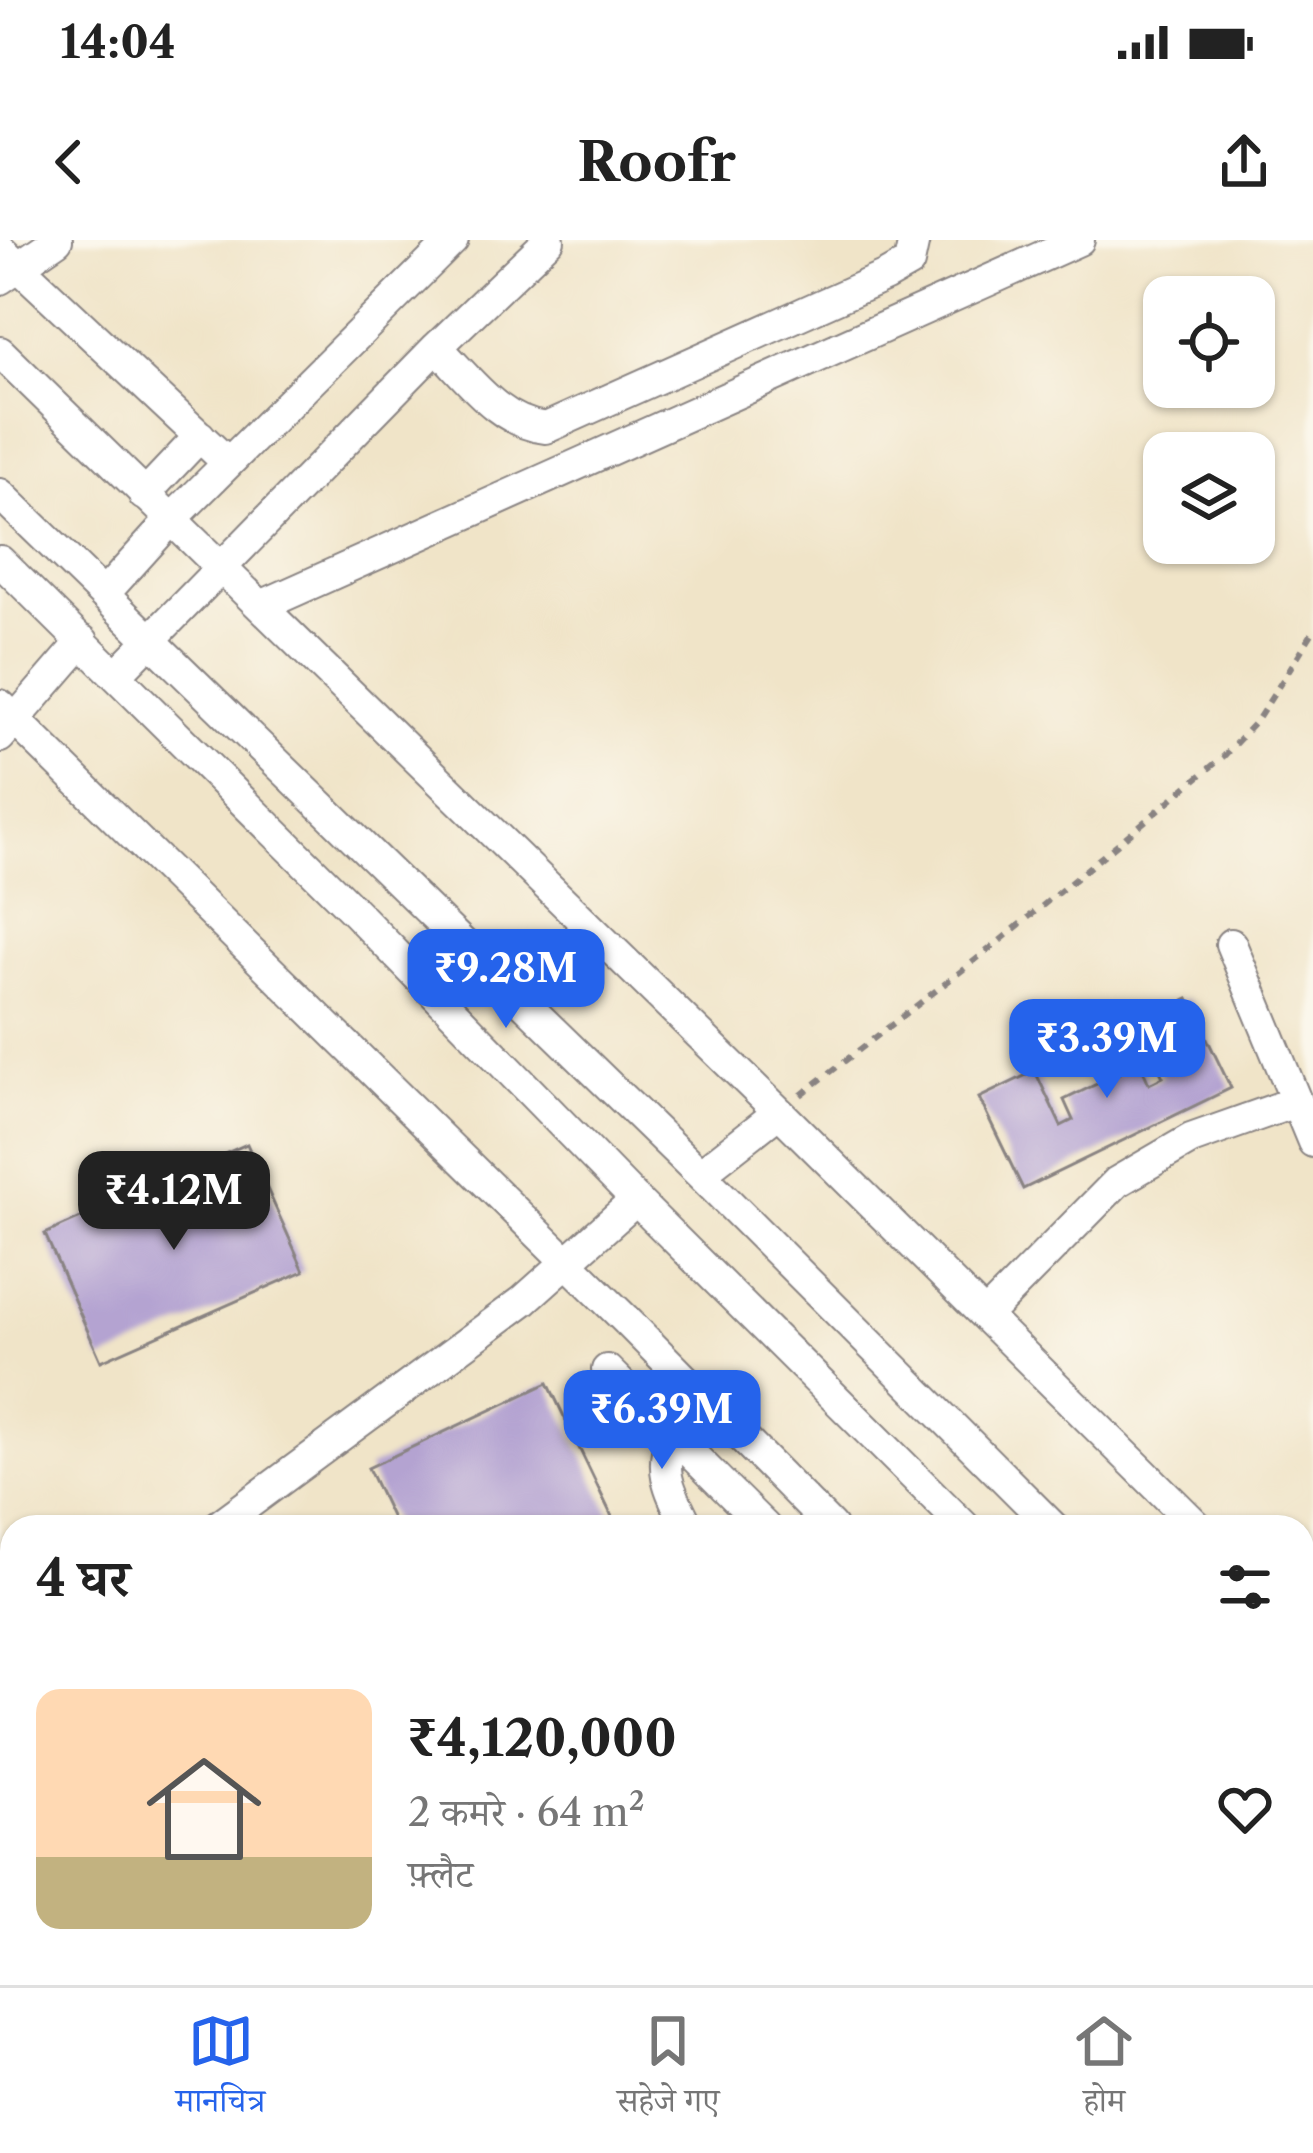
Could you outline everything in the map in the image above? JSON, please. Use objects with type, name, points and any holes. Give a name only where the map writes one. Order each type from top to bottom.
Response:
[{"type":"street","points":[[57,240],[5,264],[228,463]]},
{"type":"street","points":[[104,594],[170,521],[453,240]]},
{"type":"street","points":[[117,674],[548,240]]},
{"type":"street","points":[[437,347],[499,408],[524,425],[546,428],[886,276],[909,263],[914,240]]},
{"type":"street","points":[[261,606],[1079,240]]},
{"type":"street","points":[[0,352],[1186,1515]]},
{"type":"street","points":[[144,495],[200,436]]},
{"type":"street","points":[[0,494],[700,1174],[1041,1515]]},
{"type":"street","points":[[0,561],[953,1515]]},
{"type":"street","points":[[83,641],[5,721],[569,1263],[819,1515]]},
{"type":"street","points":[[1231,944],[1313,1142]]},
{"type":"street","points":[[986,1315],[1117,1182],[1191,1139],[1295,1102]]},
{"type":"street","points":[[700,1174],[779,1112]]},
{"type":"street","points":[[234,1515],[569,1263],[636,1201]]},
{"type":"street","points":[[607,1370],[753,1515]]},
{"type":"street","points":[[671,1435],[664,1454],[664,1477],[682,1515]]},
{"type":"path","points":[[779,1112],[996,944],[1224,756],[1258,718],[1313,632]]},
{"type":"building","points":[[1188,999],[1231,1088],[1023,1189],[979,1098],[1035,1071],[1061,1126],[1073,1120],[1064,1100],[1140,1063],[1149,1084],[1163,1077],[1137,1023]]},
{"type":"building","points":[[247,1144],[304,1271],[101,1361],[45,1234]]},
{"type":"building","points":[[548,1383],[611,1515],[390,1515],[368,1468]]}]
